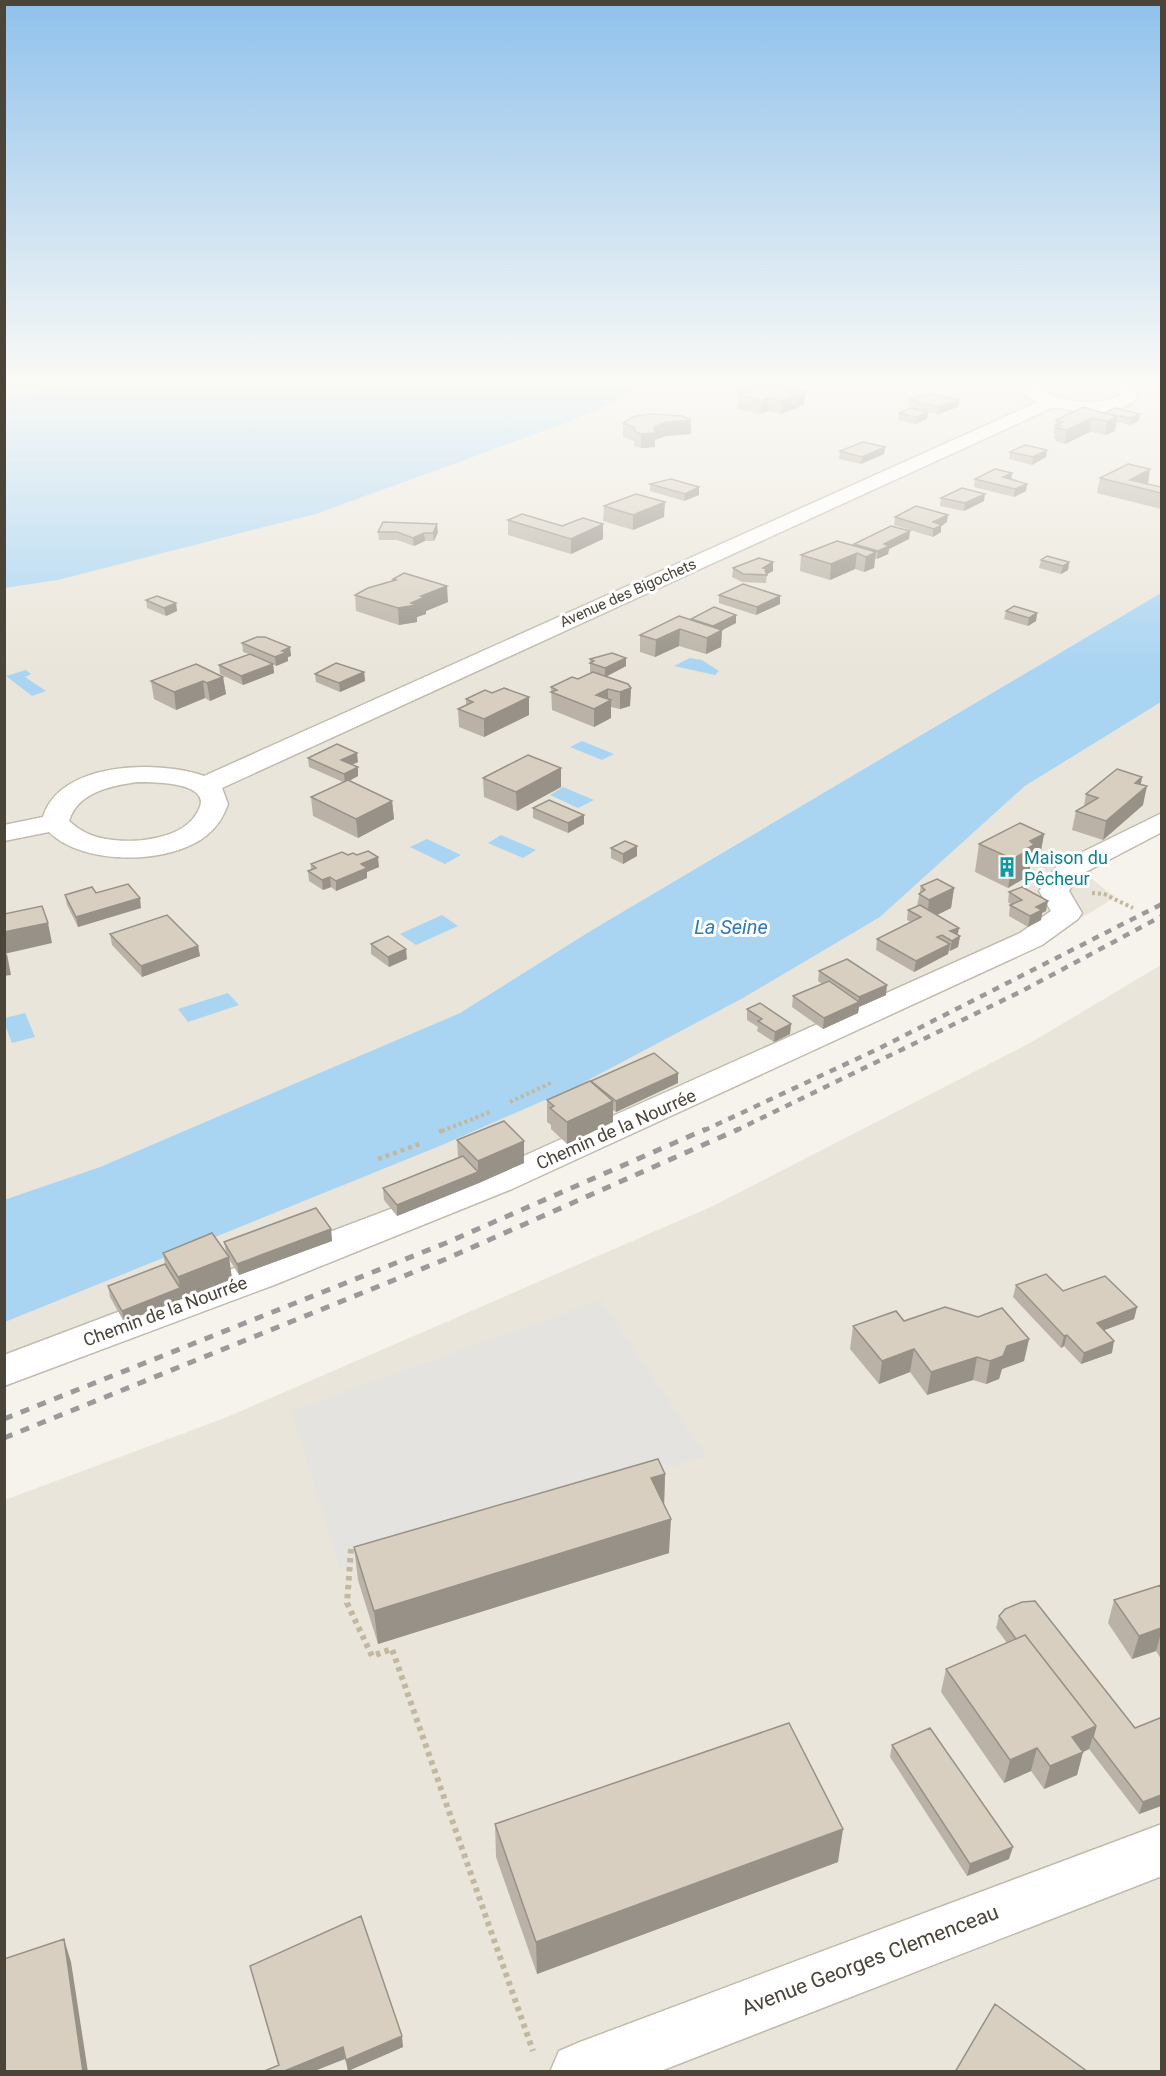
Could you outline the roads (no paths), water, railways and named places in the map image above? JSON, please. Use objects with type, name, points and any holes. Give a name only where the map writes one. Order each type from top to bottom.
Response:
[{"type":"street","name":"Avenue des Bigochets","points":[[204,786],[886,477]]},
{"type":"street","points":[[163,774],[186,778],[204,786],[213,795],[214,807],[208,819],[194,831],[174,840],[123,849],[88,845],[62,834],[55,823],[57,810],[68,797],[86,786],[110,778],[163,774]]},
{"type":"street","name":"Chemin de la Nourrée","points":[[4,1371],[499,1181],[1031,939],[1067,913],[1054,891],[1068,870],[1161,821]]},
{"type":"street","points":[[4,833],[55,823]]},
{"type":"street","name":"Avenue Georges Clemenceau","points":[[557,2061],[1161,1850]]},
{"type":"water","points":[[5,477],[418,477],[316,514],[58,580],[5,588]]},
{"type":"water","name":"La Seine","points":[[1161,593],[1161,702],[1025,786],[880,917],[743,998],[577,1086],[440,1146],[5,1322],[4,1200],[100,1167],[460,1013],[592,930]]},
{"type":"water","points":[[690,658],[702,660],[719,671],[715,675],[674,666]]},
{"type":"water","points":[[26,670],[31,674],[25,677],[46,691],[32,696],[6,676]]},
{"type":"water","points":[[582,741],[614,754],[602,760],[570,747]]},
{"type":"water","points":[[563,787],[594,800],[578,808],[550,795]]},
{"type":"water","points":[[501,835],[536,850],[523,858],[488,843]]},
{"type":"water","points":[[427,839],[461,855],[445,864],[410,847]]},
{"type":"water","points":[[442,915],[458,926],[416,945],[400,934]]},
{"type":"water","points":[[228,993],[239,1005],[188,1022],[178,1009]]},
{"type":"water","points":[[25,1013],[35,1037],[12,1043],[5,1025],[5,1018]]},
{"type":"railway","points":[[703,1131],[880,1048],[1162,904]]},
{"type":"railway","points":[[735,1131],[1022,991],[1162,916]]},
{"type":"railway","points":[[4,1419],[446,1243],[706,1129]]},
{"type":"railway","points":[[4,1438],[446,1259],[739,1129]]},
{"type":"place","name":"Maison du Pêcheur","points":[[1007,867]]}]
